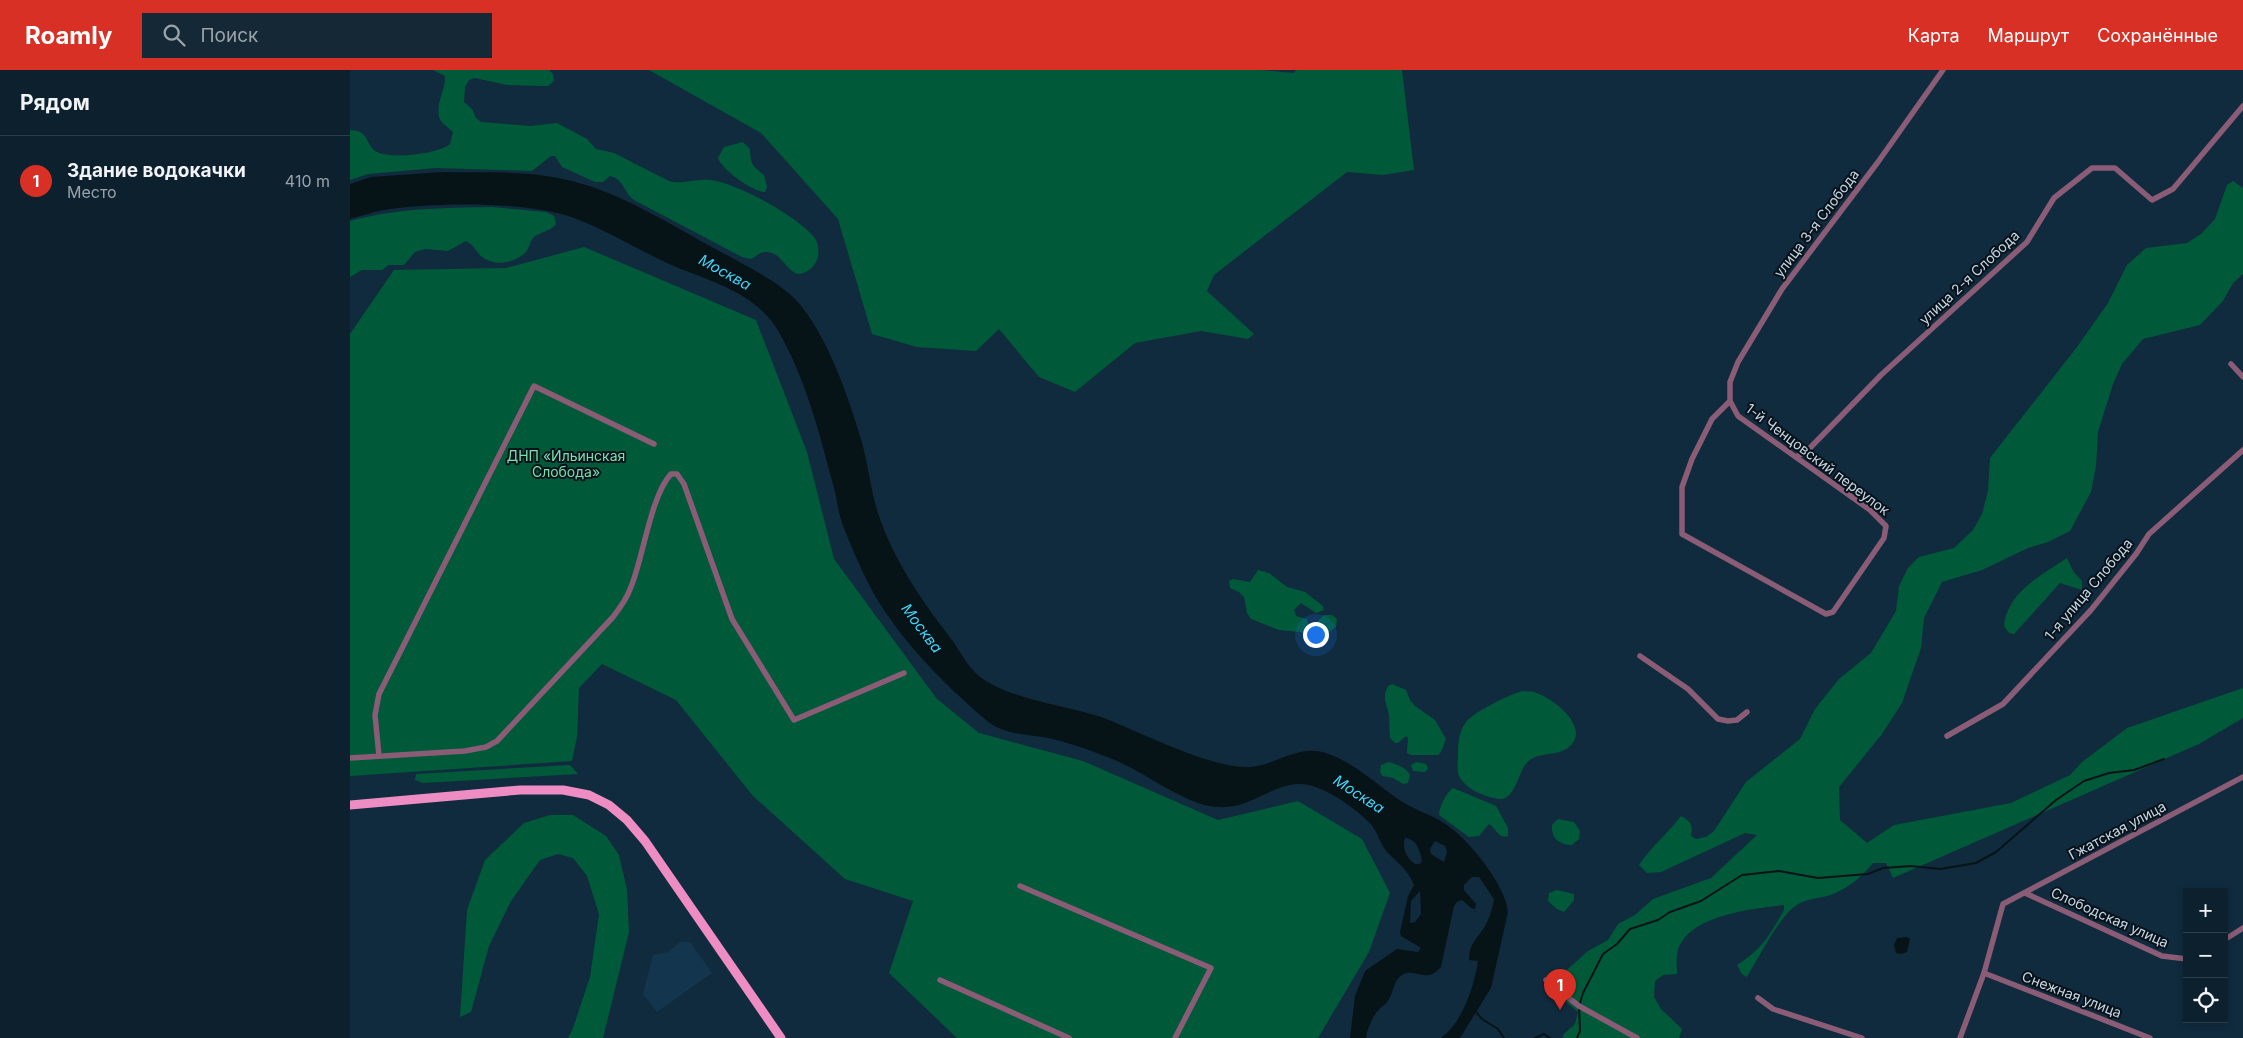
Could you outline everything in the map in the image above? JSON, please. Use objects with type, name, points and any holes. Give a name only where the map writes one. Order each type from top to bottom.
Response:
[{"type":"main road","points":[[350,805],[542,789],[572,791],[601,801],[622,814],[641,836],[781,1038]]},
{"type":"street","name":"улица 3-я Слобода","points":[[1730,401],[1730,382],[1738,362],[1782,288],[1878,162],[1943,70]]},
{"type":"street","name":"улица 2-я Слобода","points":[[1796,457],[1807,451],[1881,375],[2027,242],[2054,198],[2072,182],[2092,168],[2115,168],[2152,200],[2173,189],[2243,106]]},
{"type":"street","points":[[2231,364],[2243,377]]},
{"type":"street","points":[[378,756],[375,715],[379,694],[534,386],[654,444]]},
{"type":"street","name":"1-й Ченцовский переулок","points":[[1730,401],[1738,416],[1870,510],[1886,526],[1884,538],[1833,612],[1826,614],[1682,534],[1682,487],[1692,459],[1712,419],[1730,401]]},
{"type":"street","name":"1-я улица Слобода","points":[[1947,736],[2003,704],[2091,610],[2136,554],[2149,534],[2243,450]]},
{"type":"street","points":[[350,758],[465,751],[486,747],[497,741],[613,617],[624,602],[632,587],[657,500],[664,481],[671,474],[677,474],[684,484],[732,619],[794,720],[904,673]]},
{"type":"street","points":[[1640,656],[1688,689],[1718,719],[1728,722],[1737,720],[1747,712]]},
{"type":"street","name":"Гжатская улица","points":[[1984,973],[2003,904],[2243,777]]},
{"type":"street","points":[[1020,886],[1211,968],[1175,1038]]},
{"type":"street","name":"Слободская улица","points":[[2025,893],[2162,956],[2183,959]]},
{"type":"street","points":[[2228,937],[2243,928]]},
{"type":"street","points":[[1960,1038],[1984,973]]},
{"type":"street","name":"Снежная улица","points":[[1984,973],[2150,1038]]},
{"type":"street","points":[[940,980],[1069,1038]]},
{"type":"street","points":[[1546,980],[1579,1006],[1637,1038]]},
{"type":"street","points":[[1758,998],[1773,1009],[1862,1038]]},
{"type":"shaded area","points":[[680,942],[690,942],[712,973],[657,1012],[643,994],[653,955],[668,952]]},
{"type":"green space","points":[[433,70],[549,70],[553,74],[554,81],[548,86],[507,85],[475,78],[469,80],[465,87],[464,102],[472,109],[476,118],[481,122],[531,126],[557,123],[587,139],[596,149],[614,153],[669,181],[710,180],[735,187],[766,202],[806,229],[817,242],[818,256],[816,262],[808,270],[798,274],[790,269],[779,257],[770,252],[763,252],[750,259],[742,257],[634,200],[615,178],[610,176],[603,182],[595,182],[562,167],[555,156],[551,156],[532,171],[436,168],[368,174],[350,180],[350,130],[361,132],[372,148],[382,154],[413,155],[435,151],[450,144],[453,132],[441,121],[438,110],[445,76]]},
{"type":"green space","points":[[649,70],[1262,70],[1294,73],[1296,70],[1402,70],[1414,170],[1383,175],[1347,172],[1214,275],[1207,291],[1254,334],[1248,339],[1201,331],[1135,343],[1075,392],[1039,377],[999,329],[976,351],[917,347],[872,334],[838,219],[761,133]]},
{"type":"green space","points":[[743,142],[750,149],[753,165],[764,175],[767,187],[765,192],[738,180],[725,168],[718,158],[724,147]]},
{"type":"green space","points":[[2233,181],[2243,188],[2243,274],[2233,283],[2223,301],[2200,325],[2143,339],[2122,364],[2113,384],[2098,432],[2096,466],[2091,492],[2070,531],[1982,570],[1942,582],[1924,618],[1921,648],[1902,703],[1882,734],[1839,787],[1840,820],[1867,843],[1894,825],[2011,803],[2070,775],[2082,762],[2127,728],[2243,688],[2243,718],[2199,744],[1893,878],[1886,863],[1873,863],[1847,887],[1827,896],[1798,904],[1788,912],[1775,929],[1747,977],[1742,974],[1737,965],[1765,941],[1784,910],[1784,905],[1742,911],[1713,919],[1700,925],[1689,933],[1679,947],[1677,974],[1663,975],[1655,981],[1654,997],[1661,1009],[1682,1029],[1679,1038],[1563,1038],[1563,1035],[1575,1024],[1578,1012],[1552,990],[1559,977],[1588,951],[1608,940],[1618,924],[1635,915],[1653,899],[1711,878],[1757,835],[1745,833],[1661,872],[1647,873],[1639,865],[1644,858],[1681,816],[1689,822],[1692,829],[1691,836],[1696,839],[1706,837],[1714,831],[1746,782],[1800,739],[1815,709],[1839,679],[1871,653],[1896,611],[1899,586],[1908,568],[1919,557],[1954,548],[1973,530],[1982,514],[1988,491],[1990,458],[2077,347],[2108,303],[2127,265],[2146,248],[2187,243],[2201,234],[2215,219],[2227,185]]},
{"type":"green space","points":[[492,207],[546,212],[554,216],[556,224],[551,229],[533,238],[526,252],[511,261],[499,263],[487,260],[466,241],[448,251],[425,249],[415,252],[404,265],[389,265],[382,270],[362,270],[350,277],[350,221],[403,211]]},
{"type":"green space","name":"ДНП «Ильинская Слобода»","points":[[584,247],[756,320],[807,452],[834,559],[937,699],[979,733],[1083,761],[1218,820],[1298,801],[1362,839],[1390,893],[1369,952],[1318,1038],[957,1038],[889,973],[913,901],[845,879],[753,796],[676,700],[602,664],[579,688],[577,737],[572,761],[350,776],[350,334],[394,270],[506,268]]},
{"type":"green space","points":[[2067,558],[2073,571],[2082,581],[2082,590],[2060,583],[2014,634],[2009,633],[2004,626],[2012,603],[2027,586]]},
{"type":"green space","points":[[1258,570],[1269,573],[1287,587],[1305,592],[1323,606],[1324,610],[1316,613],[1301,603],[1294,610],[1296,616],[1307,619],[1309,626],[1313,626],[1324,615],[1332,615],[1337,619],[1336,627],[1326,634],[1315,636],[1279,630],[1251,619],[1247,613],[1244,597],[1239,592],[1230,588],[1229,581],[1233,579],[1250,582]]},
{"type":"green space","points":[[1392,684],[1406,690],[1415,706],[1435,720],[1446,739],[1438,755],[1411,755],[1407,753],[1408,738],[1406,736],[1398,743],[1395,743],[1390,738],[1389,715],[1385,693],[1388,686]]},
{"type":"green space","points":[[1523,691],[1541,695],[1558,705],[1571,720],[1576,736],[1567,749],[1530,760],[1522,769],[1512,792],[1504,799],[1481,794],[1464,783],[1458,773],[1459,737],[1466,722],[1476,713],[1501,699]]},
{"type":"green space","points":[[1389,762],[1406,770],[1410,775],[1408,783],[1403,784],[1393,778],[1382,776],[1380,771],[1381,765]]},
{"type":"green space","points":[[1416,762],[1426,764],[1428,769],[1425,772],[1413,771],[1411,765]]},
{"type":"green space","points":[[570,765],[578,774],[423,783],[415,780],[416,774]]},
{"type":"green space","points":[[1453,788],[1496,806],[1508,828],[1508,836],[1500,835],[1489,824],[1479,836],[1469,837],[1439,815],[1444,800]]},
{"type":"green space","points":[[550,815],[573,815],[606,836],[619,855],[627,890],[629,932],[603,1038],[568,1038],[590,977],[599,914],[587,876],[573,858],[558,854],[540,860],[511,901],[489,946],[471,1012],[460,1017],[467,910],[485,860],[524,823]]},
{"type":"green space","points":[[1558,819],[1574,822],[1580,831],[1579,839],[1572,845],[1563,844],[1554,837],[1552,825]]},
{"type":"green space","points":[[1557,890],[1574,894],[1574,900],[1564,912],[1548,901],[1549,893]]},
{"type":"water","name":"Москва","points":[[442,172],[503,172],[548,176],[584,184],[644,209],[760,273],[790,294],[818,330],[835,365],[855,419],[863,445],[878,513],[891,546],[918,593],[979,676],[991,684],[1021,696],[1101,717],[1195,756],[1215,762],[1250,767],[1306,751],[1326,753],[1355,767],[1403,802],[1452,828],[1473,849],[1493,875],[1506,901],[1508,912],[1491,988],[1460,1038],[1441,1038],[1456,1023],[1466,1003],[1474,981],[1478,961],[1469,960],[1471,948],[1486,925],[1492,908],[1494,899],[1479,877],[1472,877],[1464,885],[1464,890],[1476,904],[1475,909],[1462,900],[1454,906],[1441,967],[1430,975],[1407,973],[1399,977],[1388,1001],[1372,1019],[1366,1038],[1350,1038],[1355,996],[1365,971],[1397,949],[1418,952],[1421,948],[1401,936],[1400,932],[1408,896],[1414,885],[1412,880],[1406,871],[1385,850],[1370,823],[1346,803],[1326,791],[1306,784],[1286,786],[1234,806],[1209,806],[1171,791],[1120,762],[1094,752],[1053,739],[1009,732],[993,725],[955,692],[925,662],[897,629],[874,594],[842,523],[817,427],[796,366],[777,329],[757,307],[732,290],[663,261],[587,223],[555,212],[507,206],[427,205],[384,210],[350,219],[350,184],[371,177]],"holes":[[[1405,838],[1417,846],[1422,861],[1420,864],[1415,864],[1407,856],[1404,849]],[[1435,841],[1445,846],[1447,852],[1444,862],[1431,854],[1430,849]],[[1420,891],[1421,914],[1415,922],[1410,923],[1411,901]]]},
{"type":"water","points":[[1907,937],[1910,939],[1907,952],[1896,953],[1894,945],[1897,938]]},
{"type":"waterway","points":[[1577,1038],[1580,1031],[1579,1006],[1583,993],[1603,954],[1617,944],[1630,929],[1658,920],[1670,912],[1701,901],[1742,875],[1779,871],[1818,878],[1868,874],[1883,868],[1911,866],[1940,869],[1976,863],[1996,852],[2056,800],[2084,781],[2109,773],[2134,770],[2164,759]]},
{"type":"waterway","points":[[1476,1012],[1482,1019],[1498,1029],[1504,1038]]},
{"type":"waterway","points":[[1535,1038],[1544,1034],[1550,1038]]},
{"type":"place","name":"Здание водокачки","points":[[1560,1010]]}]
